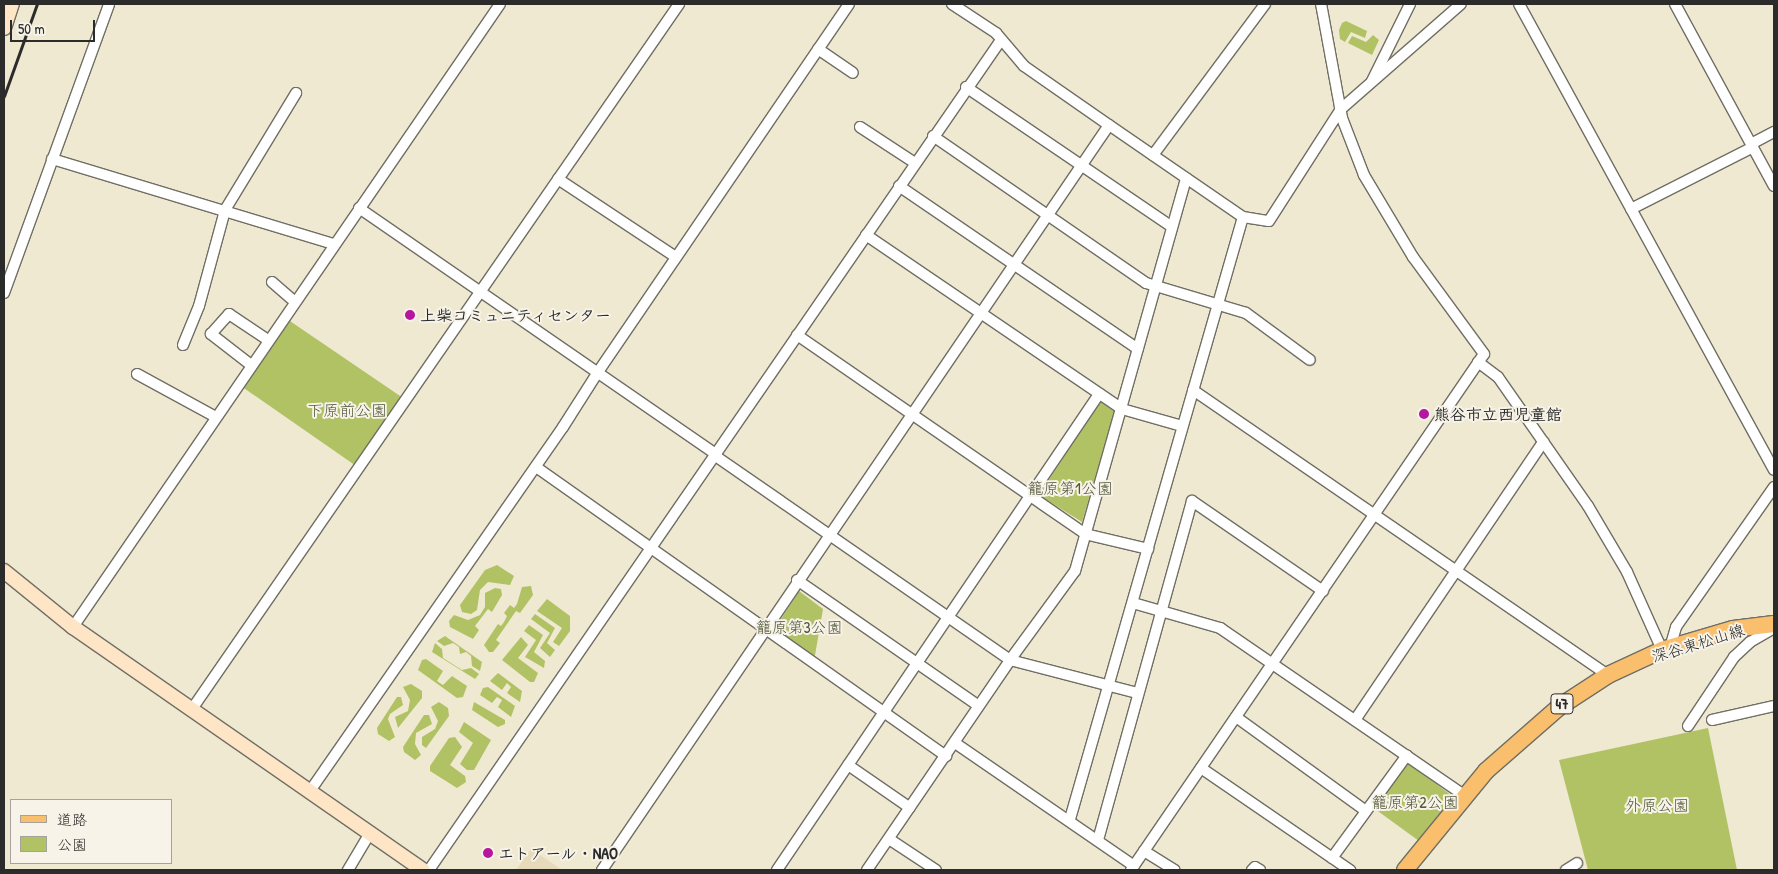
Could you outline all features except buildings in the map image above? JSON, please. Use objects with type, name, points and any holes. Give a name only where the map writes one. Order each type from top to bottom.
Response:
[{"type":"main road","name":"深谷東松山線","points":[[1405,870],[1464,796],[1531,729],[1608,676],[1666,649],[1733,629],[1774,624]]},
{"type":"street","points":[[4,28],[12,4]]},
{"type":"street","points":[[4,293],[109,4]]},
{"type":"street","points":[[73,627],[294,301],[500,4]]},
{"type":"street","points":[[192,709],[679,4]]},
{"type":"street","points":[[310,791],[536,467],[598,372],[849,4]]},
{"type":"street","points":[[952,4],[1001,40],[1024,66],[1186,178],[1243,217],[1269,221],[1341,109],[1461,4]]},
{"type":"street","points":[[1153,155],[1265,4]]},
{"type":"street","points":[[955,743],[1070,819],[1132,868],[1484,354],[1386,216],[1364,175],[1341,109],[1321,4]]},
{"type":"street","points":[[1370,84],[1380,60],[1410,4]]},
{"type":"street","points":[[1519,4],[1774,470]]},
{"type":"street","points":[[1675,4],[1774,186]]},
{"type":"street","points":[[429,870],[651,550],[966,87],[1001,40]]},
{"type":"street","points":[[818,49],[853,73]]},
{"type":"street","points":[[1380,60],[1390,67]]},
{"type":"street","points":[[966,87],[1172,227]]},
{"type":"street","points":[[183,345],[199,306],[225,210],[296,93]]},
{"type":"street","points":[[602,870],[797,580],[1109,125]]},
{"type":"street","points":[[860,127],[915,163]]},
{"type":"street","points":[[1631,209],[1752,146],[1774,132]]},
{"type":"street","points":[[933,136],[1155,288],[1246,313],[1310,360]]},
{"type":"street","points":[[52,159],[334,244]]},
{"type":"street","points":[[867,870],[1010,660],[1068,582],[1086,534],[1186,178]]},
{"type":"street","points":[[558,179],[676,257]]},
{"type":"street","points":[[899,186],[1138,350]]},
{"type":"street","points":[[359,208],[598,372],[1010,660],[1138,693]]},
{"type":"street","points":[[1070,819],[1243,217]]},
{"type":"street","points":[[866,235],[1122,409],[1182,426]]},
{"type":"street","points":[[272,282],[294,301]]},
{"type":"street","points":[[251,365],[211,334],[229,314],[268,340]]},
{"type":"street","points":[[797,335],[1086,534],[1148,549]]},
{"type":"street","points":[[1478,362],[1498,377],[1588,506],[1628,572],[1666,649]]},
{"type":"street","points":[[137,374],[216,417]]},
{"type":"street","points":[[1193,390],[1608,676]]},
{"type":"street","points":[[777,870],[950,618],[1099,394]]},
{"type":"street","points":[[1355,720],[1543,442]]},
{"type":"street","points":[[536,467],[764,630],[946,756]]},
{"type":"street","points":[[1666,649],[1676,627],[1774,488]]},
{"type":"street","points":[[1098,840],[1192,501],[1323,591]]},
{"type":"street","points":[[4,571],[73,627],[423,870]]},
{"type":"street","points":[[797,580],[917,665],[979,706]]},
{"type":"street","points":[[1133,603],[1220,628],[1464,796]]},
{"type":"street","points":[[1688,726],[1734,658],[1750,642],[1774,628]]},
{"type":"street","points":[[1712,720],[1774,706]]},
{"type":"street","points":[[1236,717],[1366,811]]},
{"type":"street","points":[[1332,858],[1407,755]]},
{"type":"street","points":[[848,765],[910,808]]},
{"type":"street","points":[[1201,768],[1350,870]]},
{"type":"street","points":[[348,870],[370,833]]},
{"type":"street","points":[[889,839],[936,870]]},
{"type":"street","points":[[1144,851],[1175,870]]},
{"type":"street","points":[[1566,870],[1577,863]]},
{"type":"street","points":[[1252,870],[1255,867],[1260,870]]},
{"type":"shaded area","points":[[531,849],[552,863],[562,870],[516,870]]},
{"type":"green space","points":[[1346,21],[1367,31],[1365,38],[1351,32],[1345,42],[1340,39],[1339,30],[1342,23]]},
{"type":"green space","points":[[1373,35],[1379,40],[1372,55],[1348,43],[1352,36],[1366,42]]},
{"type":"green space","name":"下原前公園","points":[[284,317],[406,400],[359,468],[238,384]]},
{"type":"green space","name":"籠原第1公園","points":[[1100,401],[1115,412],[1082,522],[1039,495]]},
{"type":"green space","points":[[497,565],[514,576],[510,585],[488,582],[480,590],[477,610],[471,614],[462,612],[460,605],[485,570]]},
{"type":"green space","points":[[531,586],[533,595],[520,613],[516,611],[496,640],[500,643],[493,652],[489,652],[484,645],[498,624],[501,626],[504,622],[507,616],[504,613],[510,605],[514,608],[517,604],[522,587]]},
{"type":"green space","points":[[495,588],[501,589],[502,595],[492,612],[488,609],[475,626],[479,630],[473,639],[450,627],[449,621],[454,615],[468,620],[480,615],[485,607],[485,593]]},
{"type":"green space","name":"籠原第3公園","points":[[799,591],[823,609],[814,661],[772,633]]},
{"type":"green space","points":[[547,599],[570,616],[570,631],[559,646],[553,642],[562,628],[537,611]]},
{"type":"green space","points":[[535,614],[555,628],[547,643],[555,650],[550,657],[540,648],[550,633],[531,619]]},
{"type":"green space","points":[[529,625],[543,635],[534,652],[545,661],[544,668],[525,657],[536,640],[524,631]]},
{"type":"green space","points":[[445,636],[482,662],[480,671],[472,666],[471,656],[466,652],[460,654],[459,647],[453,643],[444,646],[437,641]]},
{"type":"green space","points":[[521,637],[528,645],[518,658],[538,673],[534,682],[530,682],[502,660]]},
{"type":"green space","points":[[435,643],[442,649],[443,658],[462,670],[471,668],[479,674],[475,679],[432,652]]},
{"type":"green space","points":[[426,659],[443,671],[437,681],[443,685],[452,676],[467,686],[463,697],[457,698],[418,670],[422,660]]},
{"type":"green space","points":[[498,673],[522,691],[520,702],[507,693],[511,687],[507,683],[502,690],[490,681]]},
{"type":"green space","points":[[411,684],[422,691],[422,698],[398,728],[395,717],[408,711],[410,700],[403,687]]},
{"type":"green space","points":[[488,687],[515,706],[511,717],[498,707],[502,700],[497,697],[492,703],[480,695],[483,688]]},
{"type":"green space","points":[[397,697],[401,697],[403,705],[390,714],[388,719],[395,737],[389,741],[378,734],[377,728]]},
{"type":"green space","points":[[439,702],[448,708],[449,716],[426,748],[422,745],[422,737],[435,729],[438,721],[431,707]]},
{"type":"green space","points":[[474,702],[505,720],[505,724],[498,727],[472,710]]},
{"type":"green space","points":[[424,715],[429,715],[432,724],[416,733],[415,744],[421,755],[415,760],[404,752],[403,747]]},
{"type":"green space","points":[[464,722],[491,740],[474,770],[467,770],[460,764],[473,743],[459,732]]},
{"type":"green space","name":"外原公園","points":[[1708,728],[1737,870],[1588,870],[1559,760]]},
{"type":"green space","points":[[455,737],[462,747],[450,765],[465,776],[466,782],[457,788],[430,771],[430,766],[449,738]]},
{"type":"green space","name":"籠原第2公園","points":[[1408,762],[1456,799],[1419,841],[1375,809]]},
{"type":"railway","points":[[4,96],[37,4]]},
{"type":"place","name":"上柴コミュニティセンター","points":[[410,315]]},
{"type":"place","name":"熊谷市立西児童館","points":[[1424,414]]},
{"type":"place","name":"エトアール・NAO","points":[[488,853]]}]
